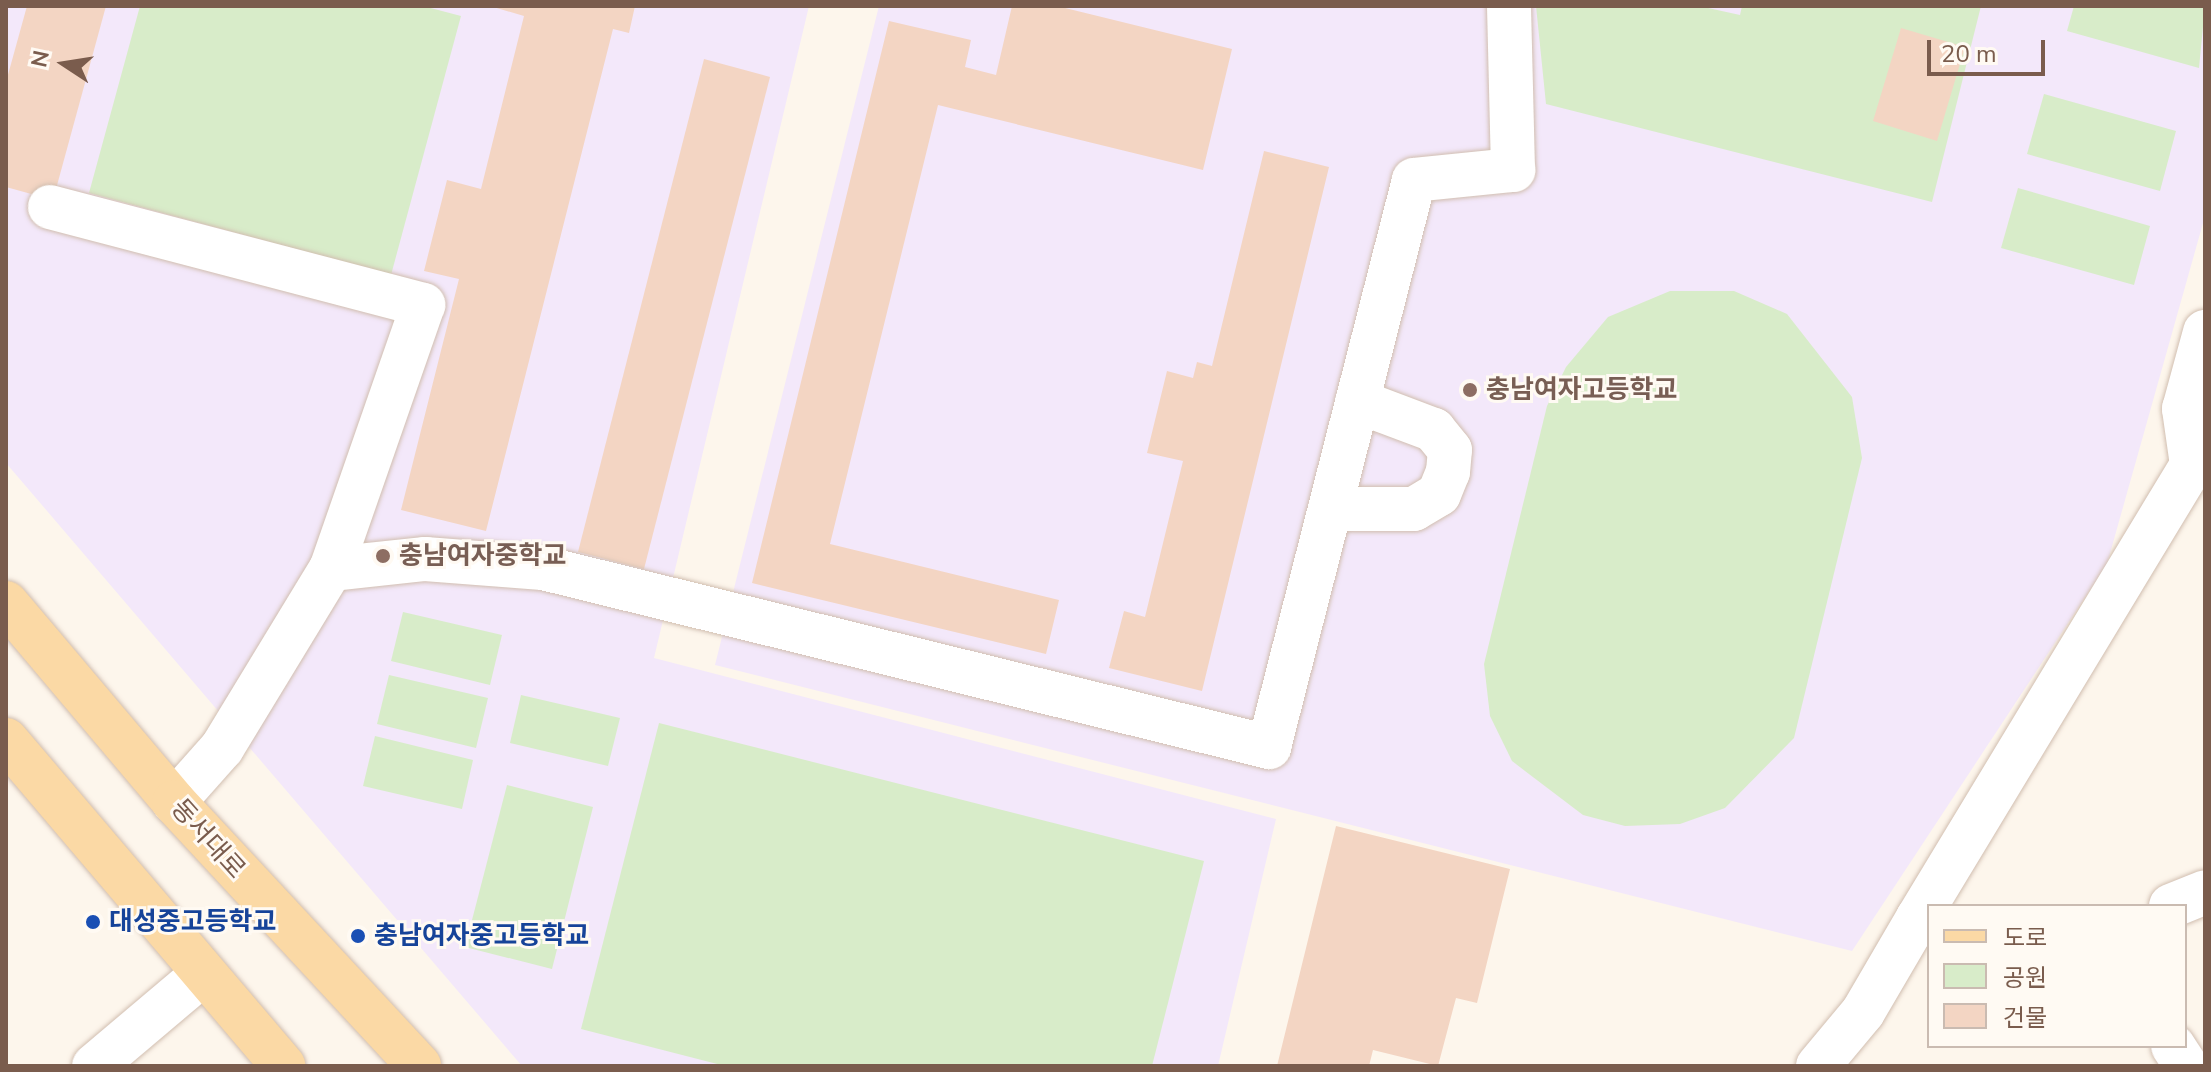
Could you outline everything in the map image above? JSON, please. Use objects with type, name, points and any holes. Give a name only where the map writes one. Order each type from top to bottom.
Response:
[{"type":"main road","name":"동서대로","points":[[6,603],[174,802],[419,1066]]},
{"type":"main road","points":[[6,740],[283,1066]]},
{"type":"street","points":[[331,569],[425,559],[543,568],[1269,747],[1414,180],[1513,170],[1509,6]]},
{"type":"street","points":[[50,207],[423,305],[331,569],[222,748],[174,802]]},
{"type":"street","points":[[1934,904],[2199,463],[2184,409],[2205,332]]},
{"type":"street","points":[[1330,509],[1414,509],[1439,494],[1448,472],[1450,450],[1434,430],[1357,401]]},
{"type":"street","points":[[2176,904],[2205,892]]},
{"type":"street","points":[[1818,1066],[1863,1012],[1924,921]]},
{"type":"street","points":[[94,1066],[203,974]]},
{"type":"street","points":[[2174,1048],[2186,1066]]},
{"type":"shaded area","name":"충남여자중학교","points":[[6,6],[809,6],[654,658],[1276,819],[1218,1066],[522,1066],[6,463]]},
{"type":"shaded area","name":"충남여자고등학교","points":[[879,6],[2205,6],[2205,216],[2107,564],[1852,951],[715,665]]},
{"type":"green space","points":[[140,6],[423,6],[461,16],[391,275],[89,193]]},
{"type":"green space","points":[[1536,6],[1699,6],[1740,15],[1742,6],[1981,6],[1932,202],[1546,104]]},
{"type":"green space","points":[[2074,6],[2205,6],[2199,68],[2067,31]]},
{"type":"green space","points":[[2044,94],[2176,131],[2160,191],[2027,154]]},
{"type":"green space","points":[[2018,188],[2150,226],[2134,285],[2001,248]]},
{"type":"green space","points":[[1670,291],[1734,291],[1787,314],[1852,397],[1862,458],[1794,738],[1725,808],[1680,824],[1625,826],[1583,815],[1512,761],[1490,716],[1484,664],[1547,406],[1566,367],[1608,317]]},
{"type":"green space","points":[[403,612],[502,635],[490,685],[391,661]]},
{"type":"green space","points":[[389,675],[488,698],[476,748],[377,724]]},
{"type":"green space","points":[[521,695],[620,718],[608,766],[510,743]]},
{"type":"green space","points":[[659,723],[1204,861],[1152,1066],[725,1066],[581,1029]]},
{"type":"green space","points":[[375,736],[473,760],[462,809],[363,786]]},
{"type":"green space","points":[[507,785],[593,807],[552,969],[465,947]]},
{"type":"building","points":[[27,6],[106,6],[53,200],[6,187],[6,82]]},
{"type":"building","points":[[490,6],[635,6],[629,33],[613,29],[486,531],[401,510],[459,279],[424,271],[447,180],[481,189],[524,16]]},
{"type":"building","points":[[1012,6],[1057,6],[1232,49],[1203,170],[938,105],[830,544],[1059,600],[1046,654],[752,583],[889,21],[971,40],[965,67],[996,75]]},
{"type":"building","points":[[1901,28],[1965,47],[1937,141],[1873,121]]},
{"type":"building","points":[[704,59],[770,77],[644,569],[578,552]]},
{"type":"building","points":[[1264,151],[1329,167],[1202,691],[1109,668],[1124,611],[1145,617],[1183,461],[1147,453],[1167,371],[1193,378],[1197,362],[1212,366]]},
{"type":"building","points":[[1336,826],[1510,869],[1477,1003],[1456,998],[1438,1066],[1373,1050],[1369,1066],[1277,1066]]},
{"type":"place","name":"충남여자고등학교","points":[[1470,390]]},
{"type":"place","name":"충남여자중학교","points":[[383,556]]},
{"type":"place","name":"대성중고등학교","points":[[93,922]]},
{"type":"place","name":"충남여자중고등학교","points":[[358,936]]}]
